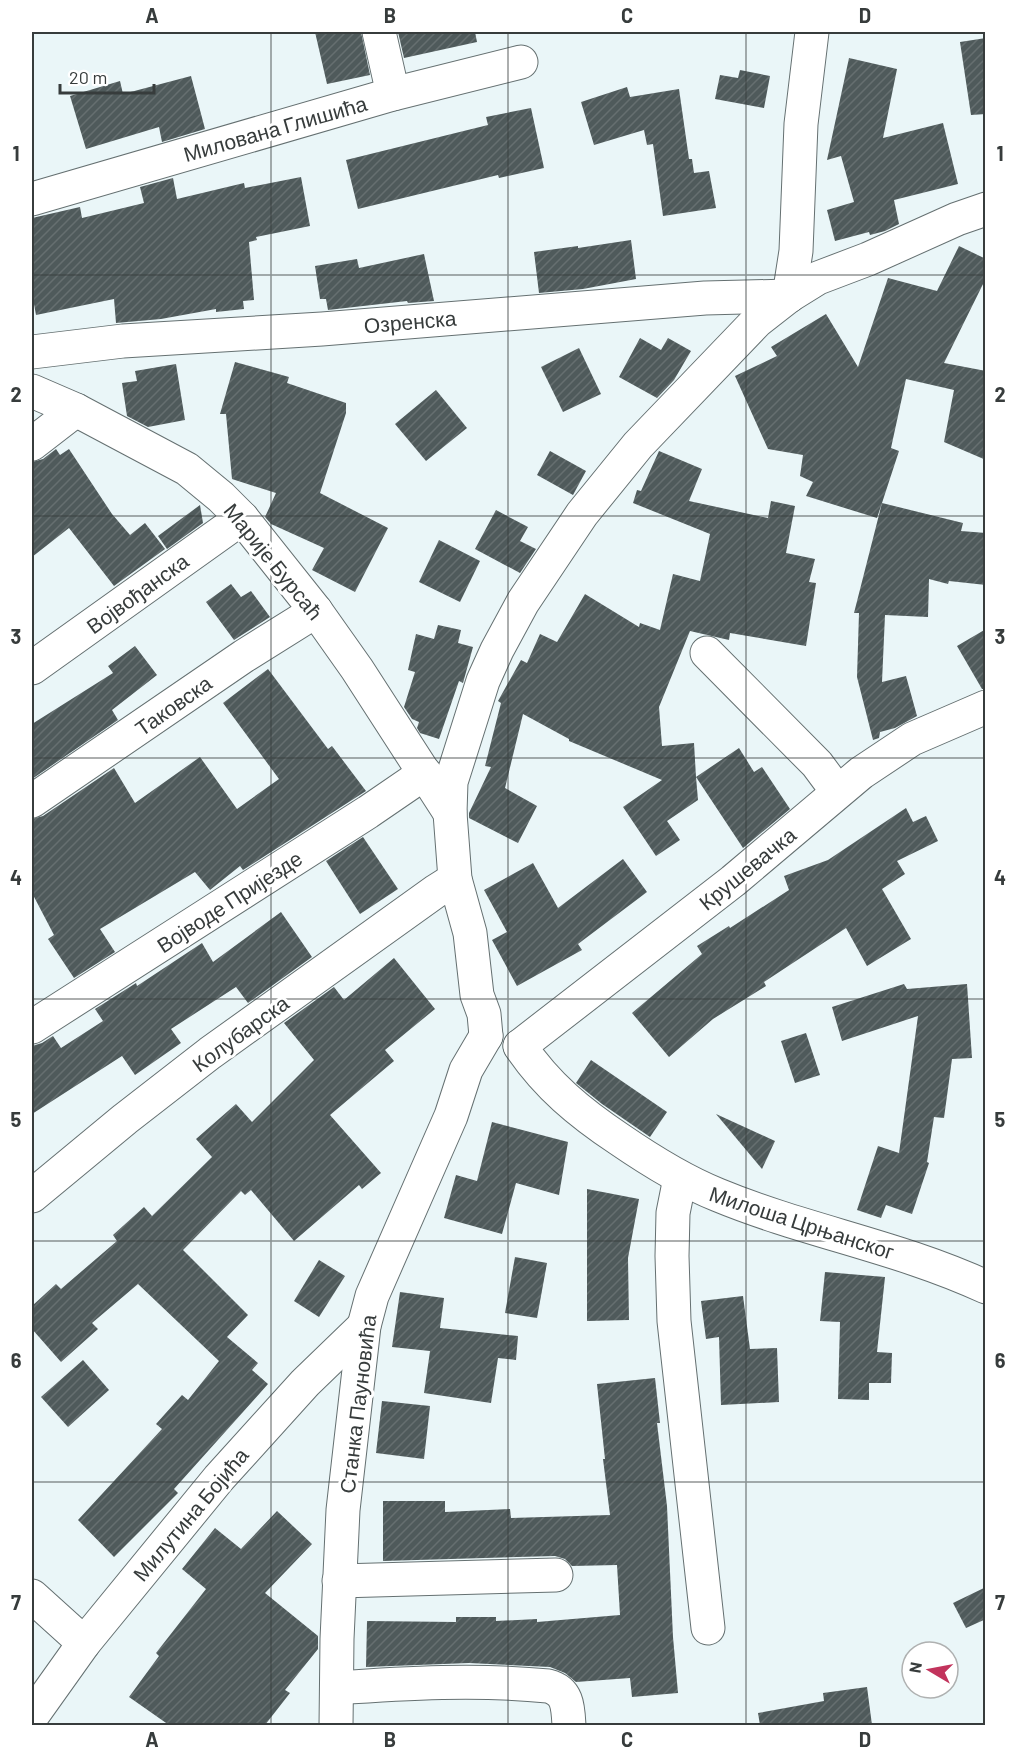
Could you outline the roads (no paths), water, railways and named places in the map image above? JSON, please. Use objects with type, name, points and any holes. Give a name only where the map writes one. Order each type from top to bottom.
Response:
[{"type":"street","points":[[379,32],[393,94]]},
{"type":"street","points":[[789,296],[796,251],[801,124],[812,32]]},
{"type":"street","name":"Милована Глишића","points":[[32,199],[393,94],[521,62]]},
{"type":"street","points":[[520,1046],[486,1036],[484,1014],[477,996],[470,933],[455,879],[450,813],[451,782],[474,705],[497,650],[523,602],[582,514],[638,445],[757,321],[789,296],[818,278],[986,209]]},
{"type":"street","name":"Озренска","points":[[32,352],[123,341],[322,329],[705,298],[789,296]]},
{"type":"street","name":"Марије Бурсаћ","points":[[32,391],[76,410],[187,469],[242,518],[316,611],[357,669],[450,813]]},
{"type":"street","points":[[32,444],[76,410]]},
{"type":"street","name":"Војвођанска","points":[[32,668],[242,518]]},
{"type":"street","name":"Таковска","points":[[32,801],[236,661],[316,611]]},
{"type":"street","points":[[707,653],[817,764],[837,791]]},
{"type":"street","name":"Крушевачка","points":[[520,1046],[733,881],[861,772],[912,739],[986,707]]},
{"type":"street","name":"Војводе Пријезде","points":[[32,1027],[368,812],[425,773]]},
{"type":"street","name":"Колубарска","points":[[32,1196],[210,1053],[455,879]]},
{"type":"street","name":"Станка Пауновића","points":[[336,1725],[339,1581],[348,1456],[364,1326],[375,1287],[438,1147],[466,1070],[486,1036]]},
{"type":"street","name":"Милоша Црњанског","points":[[520,1046],[534,1068],[567,1101],[609,1133],[680,1178],[740,1204],[932,1264],[986,1287]]},
{"type":"street","points":[[680,1178],[673,1213],[674,1321],[708,1628]]},
{"type":"street","name":"Милутина Бојића","points":[[32,1716],[84,1643],[190,1512],[273,1416],[364,1326]]},
{"type":"street","points":[[339,1581],[556,1575]]},
{"type":"street","points":[[32,1596],[84,1643]]},
{"type":"street","points":[[337,1688],[387,1684],[475,1682],[548,1686],[556,1688],[565,1697],[569,1725]]}]
